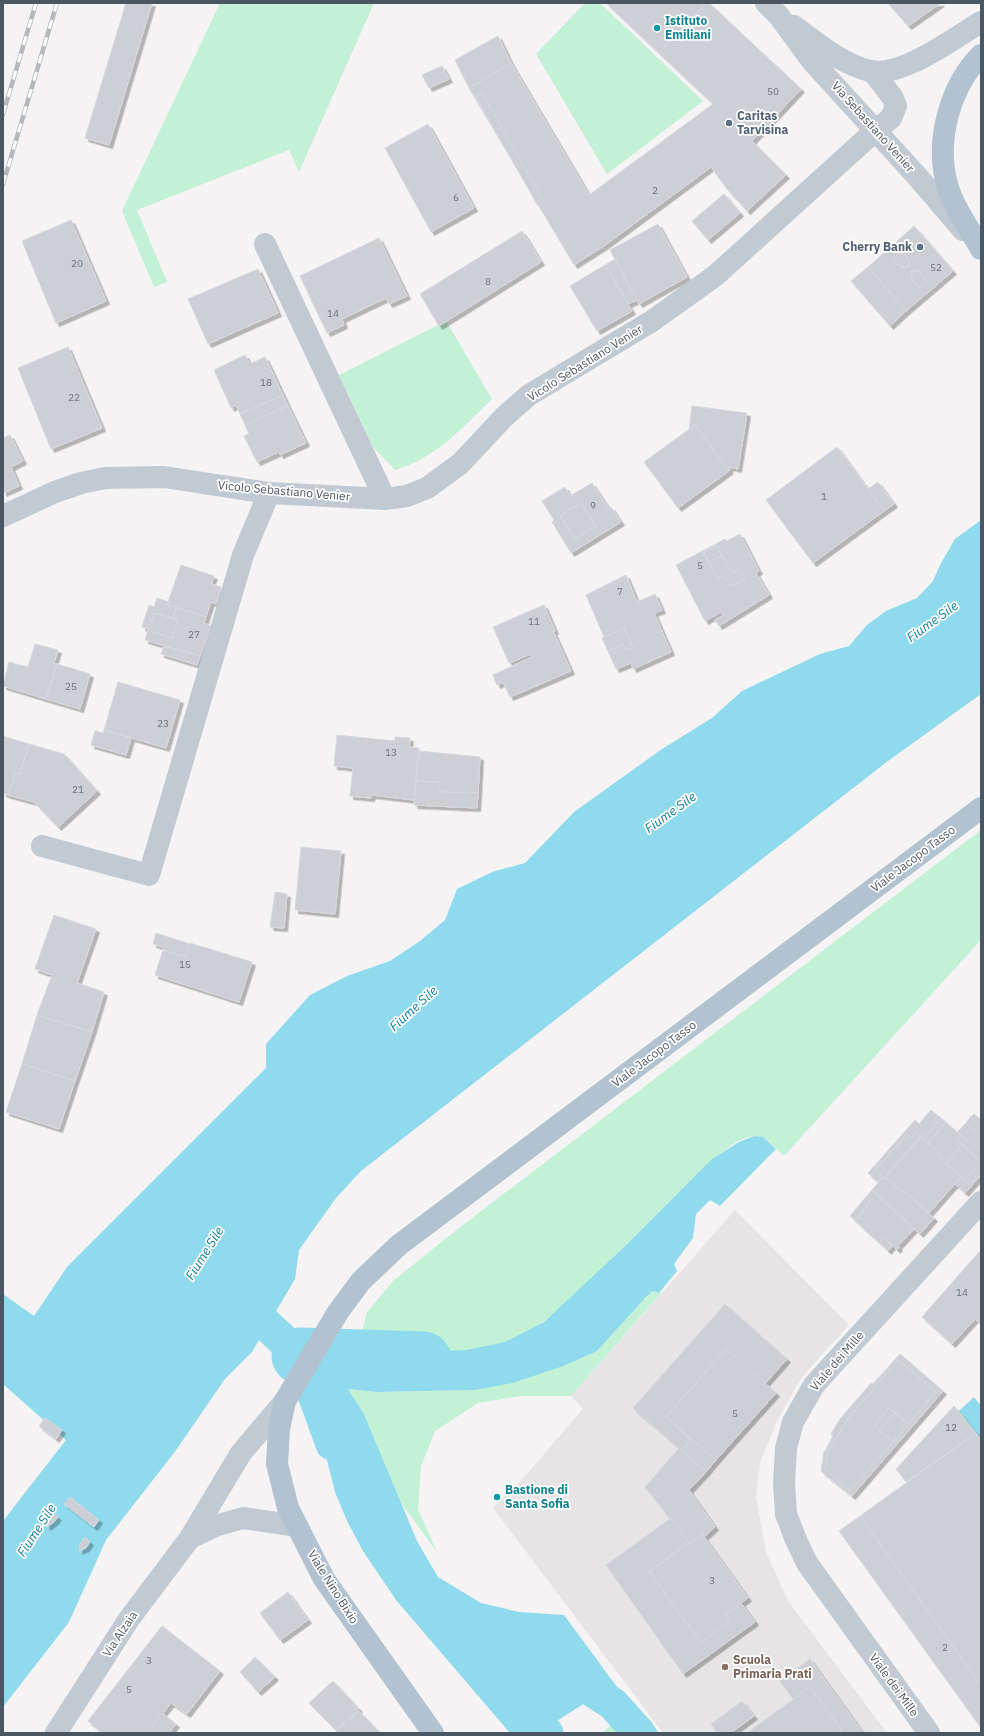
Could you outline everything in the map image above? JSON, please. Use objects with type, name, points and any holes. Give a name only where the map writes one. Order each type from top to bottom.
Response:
[{"type":"main road","points":[[981,55],[974,62],[952,101],[947,117],[943,142],[946,184],[954,204],[981,250]]},
{"type":"main road","name":"Viale Jacopo Tasso","points":[[285,1401],[338,1312],[361,1281],[399,1245],[981,808]]},
{"type":"main road","name":"Viale Nino Bixio","points":[[285,1401],[279,1429],[277,1464],[288,1508],[324,1579],[433,1733]]},
{"type":"street","points":[[772,9],[837,57],[872,71],[888,71],[904,67],[981,22]]},
{"type":"street","name":"Via Sebastiano Venier","points":[[772,9],[812,61],[916,174],[981,250]]},
{"type":"street","points":[[861,114],[915,61]]},
{"type":"street","points":[[872,71],[887,90]]},
{"type":"street","name":"Vicolo Sebastiano Venier","points":[[3,516],[56,492],[81,483],[105,478],[164,477],[269,493],[385,499],[407,496],[427,488],[460,464],[504,417],[529,395],[652,321],[715,276],[891,118],[896,111],[896,106],[893,98],[887,90]]},
{"type":"street","points":[[265,244],[385,499]]},
{"type":"street","points":[[42,846],[149,875],[244,555],[269,493]]},
{"type":"street","name":"Viale dei Mille","points":[[928,1733],[807,1563],[786,1514],[784,1483],[786,1448],[793,1422],[814,1385],[981,1202]]},
{"type":"street","name":"Via Alzaia","points":[[56,1733],[129,1619],[190,1538],[241,1453],[285,1401]]},
{"type":"street","name":"Via Alzaia","points":[[190,1538],[214,1526],[243,1518],[297,1526]]},
{"type":"shaded area","points":[[735,1210],[849,1325],[801,1378],[777,1421],[760,1463],[756,1497],[766,1552],[788,1601],[887,1733],[663,1733],[493,1508],[526,1475],[583,1409],[571,1396]]},
{"type":"green space","points":[[220,3],[374,3],[299,172],[289,150],[137,210],[167,282],[154,287],[122,211]]},
{"type":"green space","points":[[585,3],[600,3],[703,101],[607,174],[536,54]]},
{"type":"green space","points":[[446,321],[492,399],[459,431],[436,450],[410,465],[395,470],[373,447],[339,375]]},
{"type":"green space","points":[[981,830],[981,940],[784,1156],[767,1140],[755,1136],[745,1138],[723,1151],[701,1170],[613,1258],[562,1306],[541,1323],[518,1337],[487,1347],[451,1352],[394,1351],[358,1347],[367,1312],[393,1281],[459,1228]]},
{"type":"green space","points":[[654,1291],[661,1293],[571,1396],[521,1396],[478,1403],[435,1431],[421,1466],[418,1509],[437,1552],[401,1503],[364,1414],[348,1389],[376,1392],[475,1390],[597,1351],[646,1297]]},
{"type":"green space","points":[[614,1722],[623,1733],[602,1733]]},
{"type":"water","name":"Fiume Sile","points":[[981,520],[981,694],[888,761],[361,1171],[336,1198],[299,1250],[295,1279],[252,1352],[225,1379],[174,1453],[106,1540],[69,1622],[3,1707],[3,1521],[66,1440],[3,1384],[3,1294],[34,1316],[67,1267],[266,1068],[266,1044],[310,995],[347,976],[390,961],[420,941],[445,920],[457,889],[492,872],[525,863],[574,812],[662,749],[712,718],[742,691],[820,654],[849,646],[867,625],[886,611],[917,598],[933,581],[940,565],[955,539]]},
{"type":"water","points":[[754,1136],[763,1137],[776,1149],[720,1206],[710,1200],[696,1214],[693,1238],[674,1264],[677,1271],[659,1293],[653,1291],[646,1297],[597,1351],[563,1366],[513,1383],[475,1390],[376,1392],[348,1389],[364,1414],[417,1541],[438,1577],[481,1603],[519,1612],[564,1615],[617,1687],[585,1703],[538,1733],[510,1733],[396,1600],[363,1551],[347,1521],[335,1492],[316,1416],[310,1411],[347,1353],[358,1347],[402,1352],[467,1350],[505,1342],[544,1322],[622,1249],[712,1159],[739,1142]]},
{"type":"water","points":[[974,1397],[981,1406],[981,1440],[959,1411]]},
{"type":"water","points":[[624,1705],[638,1722],[654,1726],[659,1733],[623,1733],[610,1713]]},
{"type":"building","points":[[126,3],[152,3],[109,145],[85,138]]},
{"type":"building","name":"Istituto Emiliani","points":[[606,3],[706,3],[659,53]]},
{"type":"building","name":"Caritas Tarvisina","points":[[706,3],[709,3],[801,89],[752,141],[786,175],[747,211],[727,189],[711,167],[604,246],[574,265],[469,88],[511,63],[589,195],[713,104],[659,53]]},
{"type":"building","points":[[888,3],[941,3],[908,26]]},
{"type":"building","points":[[498,36],[511,63],[469,88],[455,60]]},
{"type":"building","points":[[442,66],[449,79],[429,88],[422,75]]},
{"type":"building","points":[[482,93],[544,202],[538,206],[476,97]]},
{"type":"building","points":[[428,124],[474,208],[431,232],[385,148]]},
{"type":"building","points":[[724,194],[740,213],[708,240],[692,221]]},
{"type":"building","points":[[71,220],[106,301],[56,323],[22,241]]},
{"type":"building","points":[[658,224],[687,277],[639,304],[610,250]]},
{"type":"building","points":[[914,226],[953,271],[906,311],[868,267]],"holes":[[[901,251],[909,260],[908,267],[901,267],[893,259]],[[912,271],[919,271],[927,281],[919,287],[912,279]]]},
{"type":"building","points":[[522,231],[541,262],[439,326],[420,294]]},
{"type":"building","points":[[379,238],[407,296],[389,304],[386,298],[342,319],[344,325],[327,333],[300,276]]},
{"type":"building","points":[[901,251],[909,260],[908,267],[901,267],[893,259]]},
{"type":"building","points":[[615,259],[637,300],[628,304],[605,265]]},
{"type":"building","points":[[605,265],[632,311],[597,331],[570,286]]},
{"type":"building","points":[[868,267],[906,311],[890,326],[851,281]]},
{"type":"building","points":[[258,269],[278,313],[208,344],[188,299]]},
{"type":"building","points":[[912,271],[919,271],[927,281],[919,287],[912,279]]},
{"type":"building","points":[[68,347],[102,428],[51,449],[18,368]]},
{"type":"building","points":[[245,355],[250,364],[265,357],[283,395],[240,414],[236,405],[231,408],[214,370]]},
{"type":"building","points":[[283,395],[288,406],[245,425],[240,414]]},
{"type":"building","points":[[288,406],[306,443],[280,455],[279,452],[257,462],[244,436],[249,434],[245,425]]},
{"type":"building","points":[[692,406],[747,413],[738,469],[730,467],[729,471],[695,425],[689,430]]},
{"type":"building","points":[[695,425],[729,471],[678,508],[644,462]]},
{"type":"building","points":[[10,435],[23,461],[11,467],[19,486],[3,493],[3,438]]},
{"type":"building","points":[[837,447],[884,511],[813,563],[766,500]]},
{"type":"building","points":[[878,482],[894,504],[884,511],[868,489]]},
{"type":"building","points":[[592,483],[609,509],[611,507],[621,522],[571,553],[552,522],[554,520],[542,501],[565,487],[570,496]],"holes":[[[581,503],[596,526],[575,539],[560,516]]]},
{"type":"building","points":[[581,503],[596,526],[575,539],[560,516]]},
{"type":"building","points":[[740,534],[759,571],[756,573],[769,595],[719,626],[715,620],[723,616],[721,612],[705,621],[676,565],[725,539],[727,541]],"holes":[[[716,545],[732,573],[739,569],[745,579],[732,586],[722,575],[717,578],[703,552]]]},
{"type":"building","points":[[716,545],[722,556],[709,562],[703,552]]},
{"type":"building","points":[[722,556],[732,573],[739,569],[745,579],[732,586],[722,575],[717,578],[709,562]]},
{"type":"building","points":[[181,565],[214,576],[211,584],[221,587],[216,604],[211,602],[206,617],[167,605]]},
{"type":"building","points":[[626,575],[637,602],[655,594],[662,610],[654,613],[671,652],[633,669],[631,663],[616,669],[608,651],[623,644],[626,650],[633,648],[624,628],[604,637],[586,595]]},
{"type":"building","points":[[157,598],[169,602],[167,605],[176,607],[173,618],[154,613],[149,629],[142,627],[149,605],[154,607]]},
{"type":"building","points":[[544,605],[555,631],[553,631],[571,671],[510,697],[503,682],[497,685],[493,675],[532,657],[531,654],[509,663],[493,627]]},
{"type":"building","points":[[176,607],[206,617],[204,623],[211,626],[200,656],[145,640],[148,630],[172,638],[178,620],[173,618]]},
{"type":"building","points":[[154,613],[178,620],[172,638],[148,630]]},
{"type":"building","points":[[624,628],[633,648],[626,650],[623,644],[608,651],[602,638]]},
{"type":"building","points":[[35,644],[58,650],[54,663],[57,664],[46,699],[3,686],[9,662],[28,667]]},
{"type":"building","points":[[164,646],[200,656],[197,665],[161,654]]},
{"type":"building","points":[[57,664],[90,674],[80,709],[46,699]]},
{"type":"building","points":[[118,682],[180,700],[166,748],[104,730]]},
{"type":"building","points":[[104,730],[131,738],[126,755],[91,745],[95,731],[103,733]]},
{"type":"building","points":[[337,735],[395,741],[395,737],[410,738],[409,747],[419,748],[414,800],[372,795],[371,798],[350,796],[353,768],[334,766]]},
{"type":"building","points":[[3,736],[29,744],[20,774],[15,774],[8,795],[3,793]]},
{"type":"building","points":[[29,744],[64,754],[97,791],[58,827],[34,802],[8,795],[15,774],[20,774]]},
{"type":"building","points":[[419,751],[480,757],[478,793],[438,792],[439,782],[416,781]]},
{"type":"building","points":[[416,781],[439,782],[438,792],[478,793],[477,808],[414,805]]},
{"type":"building","points":[[301,847],[341,851],[335,914],[295,910]]},
{"type":"building","points":[[275,892],[287,894],[284,928],[270,927]]},
{"type":"building","points":[[54,915],[96,929],[77,983],[104,992],[92,1032],[37,1015],[52,975],[35,969]]},
{"type":"building","points":[[156,933],[190,944],[186,957],[163,950],[163,947],[153,944]]},
{"type":"building","points":[[190,943],[252,962],[239,1002],[155,975],[163,950],[186,957]]},
{"type":"building","points":[[37,1015],[92,1032],[75,1081],[22,1064]]},
{"type":"building","points":[[22,1064],[75,1081],[59,1129],[6,1112]]},
{"type":"building","points":[[931,1110],[941,1118],[923,1139],[916,1132],[907,1141],[904,1138],[875,1170],[883,1177],[878,1182],[868,1173],[915,1120],[919,1124]]},
{"type":"building","points":[[974,1114],[981,1120],[981,1127],[970,1117]]},
{"type":"building","points":[[970,1117],[981,1127],[981,1136],[966,1123]]},
{"type":"building","points":[[941,1118],[946,1122],[928,1143],[923,1139]]},
{"type":"building","points":[[946,1122],[960,1135],[956,1139],[962,1145],[946,1163],[939,1157],[941,1155],[928,1143]]},
{"type":"building","points":[[966,1123],[981,1136],[981,1157],[979,1160],[964,1146],[968,1142],[957,1132]]},
{"type":"building","points":[[916,1132],[921,1136],[884,1178],[875,1170],[904,1138],[907,1141]]},
{"type":"building","points":[[960,1135],[968,1142],[964,1146],[956,1139]]},
{"type":"building","points":[[921,1137],[941,1155],[939,1157],[961,1177],[929,1213],[903,1190],[901,1191],[887,1178],[884,1178]]},
{"type":"building","points":[[962,1145],[979,1160],[981,1157],[981,1162],[964,1180],[946,1163]]},
{"type":"building","points":[[981,1162],[981,1172],[969,1185],[964,1180]]},
{"type":"building","points":[[981,1172],[981,1175],[965,1193],[955,1184],[961,1177],[969,1185]]},
{"type":"building","points":[[883,1177],[886,1179],[887,1178],[901,1191],[903,1190],[934,1218],[920,1234],[872,1190]]},
{"type":"building","points":[[872,1190],[914,1229],[898,1246],[899,1247],[897,1250],[883,1236],[880,1243],[865,1230],[869,1226],[859,1216],[870,1202],[865,1198]]},
{"type":"building","points":[[865,1198],[870,1202],[855,1220],[850,1216]]},
{"type":"building","points":[[859,1216],[869,1226],[865,1230],[855,1220]]},
{"type":"building","points":[[883,1236],[892,1246],[888,1251],[880,1243]]},
{"type":"building","points":[[979,1252],[981,1253],[981,1324],[975,1319],[952,1344],[922,1317]]},
{"type":"building","points":[[725,1304],[787,1359],[765,1384],[726,1349],[666,1417],[691,1440],[682,1450],[633,1408]]},
{"type":"building","points":[[726,1349],[776,1393],[716,1460],[666,1417]]},
{"type":"building","points":[[900,1354],[943,1391],[852,1496],[821,1471],[824,1451],[833,1436],[831,1434],[840,1419],[871,1383],[873,1384]],"holes":[[[898,1360],[936,1392],[850,1491],[825,1469],[828,1453],[847,1420]]]},
{"type":"building","points":[[898,1360],[936,1392],[908,1424],[889,1407],[874,1426],[893,1442],[850,1491],[825,1469],[828,1453],[847,1420]]},
{"type":"building","points":[[954,1406],[976,1433],[906,1482],[896,1469]]},
{"type":"building","points":[[889,1407],[895,1413],[879,1431],[874,1426]]},
{"type":"building","points":[[895,1413],[908,1424],[893,1442],[879,1431]]},
{"type":"building","points":[[45,1418],[62,1430],[56,1439],[39,1426]]},
{"type":"building","points":[[976,1433],[981,1440],[981,1686],[860,1516]]},
{"type":"building","points":[[692,1439],[716,1460],[706,1472],[682,1450]]},
{"type":"building","points":[[679,1448],[706,1472],[689,1490],[715,1527],[704,1537],[702,1534],[689,1543],[645,1487]]},
{"type":"building","points":[[70,1497],[99,1520],[94,1527],[64,1504]]},
{"type":"building","points":[[53,1513],[58,1517],[47,1527],[46,1523]]},
{"type":"building","points":[[860,1516],[981,1686],[981,1728],[839,1531]]},
{"type":"building","points":[[671,1518],[688,1542],[649,1572],[701,1642],[729,1621],[725,1615],[741,1603],[755,1622],[683,1674],[606,1565]]},
{"type":"building","points":[[702,1534],[748,1598],[725,1615],[729,1621],[701,1642],[649,1572]]},
{"type":"building","points":[[85,1537],[90,1542],[86,1548],[79,1551],[80,1544]]},
{"type":"building","points":[[288,1592],[308,1620],[280,1640],[260,1613]]},
{"type":"building","points":[[162,1626],[220,1671],[187,1714],[171,1703],[147,1733],[103,1733],[88,1721]]},
{"type":"building","points":[[255,1657],[275,1677],[258,1692],[240,1672]]},
{"type":"building","points":[[810,1659],[863,1733],[837,1733],[841,1730],[810,1687],[793,1699],[780,1681]]},
{"type":"building","points":[[333,1681],[359,1709],[336,1730],[309,1703]]},
{"type":"building","points":[[810,1687],[841,1730],[837,1733],[747,1733]]},
{"type":"building","points":[[742,1701],[754,1716],[731,1733],[717,1733],[711,1724]]},
{"type":"building","points":[[359,1711],[380,1733],[335,1733]]},
{"type":"building","points":[[162,1713],[176,1724],[169,1733],[147,1733]]},
{"type":"waterway","points":[[235,1295],[300,1356],[332,1444]]},
{"type":"waterway","points":[[300,1356],[423,1360]]},
{"type":"waterway","points":[[562,1671],[613,1704],[639,1733]]},
{"type":"waterway","points":[[516,1693],[547,1733]]},
{"type":"railway","points":[[3,114],[36,3]]},
{"type":"railway","points":[[3,184],[57,3]]},
{"type":"place","name":"Istituto Emiliani","points":[[657,28]]},
{"type":"place","name":"Caritas Tarvisina","points":[[729,123]]},
{"type":"place","name":"Cherry Bank","points":[[920,247]]},
{"type":"place","name":"Bastione di Santa Sofia","points":[[497,1497]]},
{"type":"place","name":"Scuola Primaria Prati","points":[[725,1667]]}]
